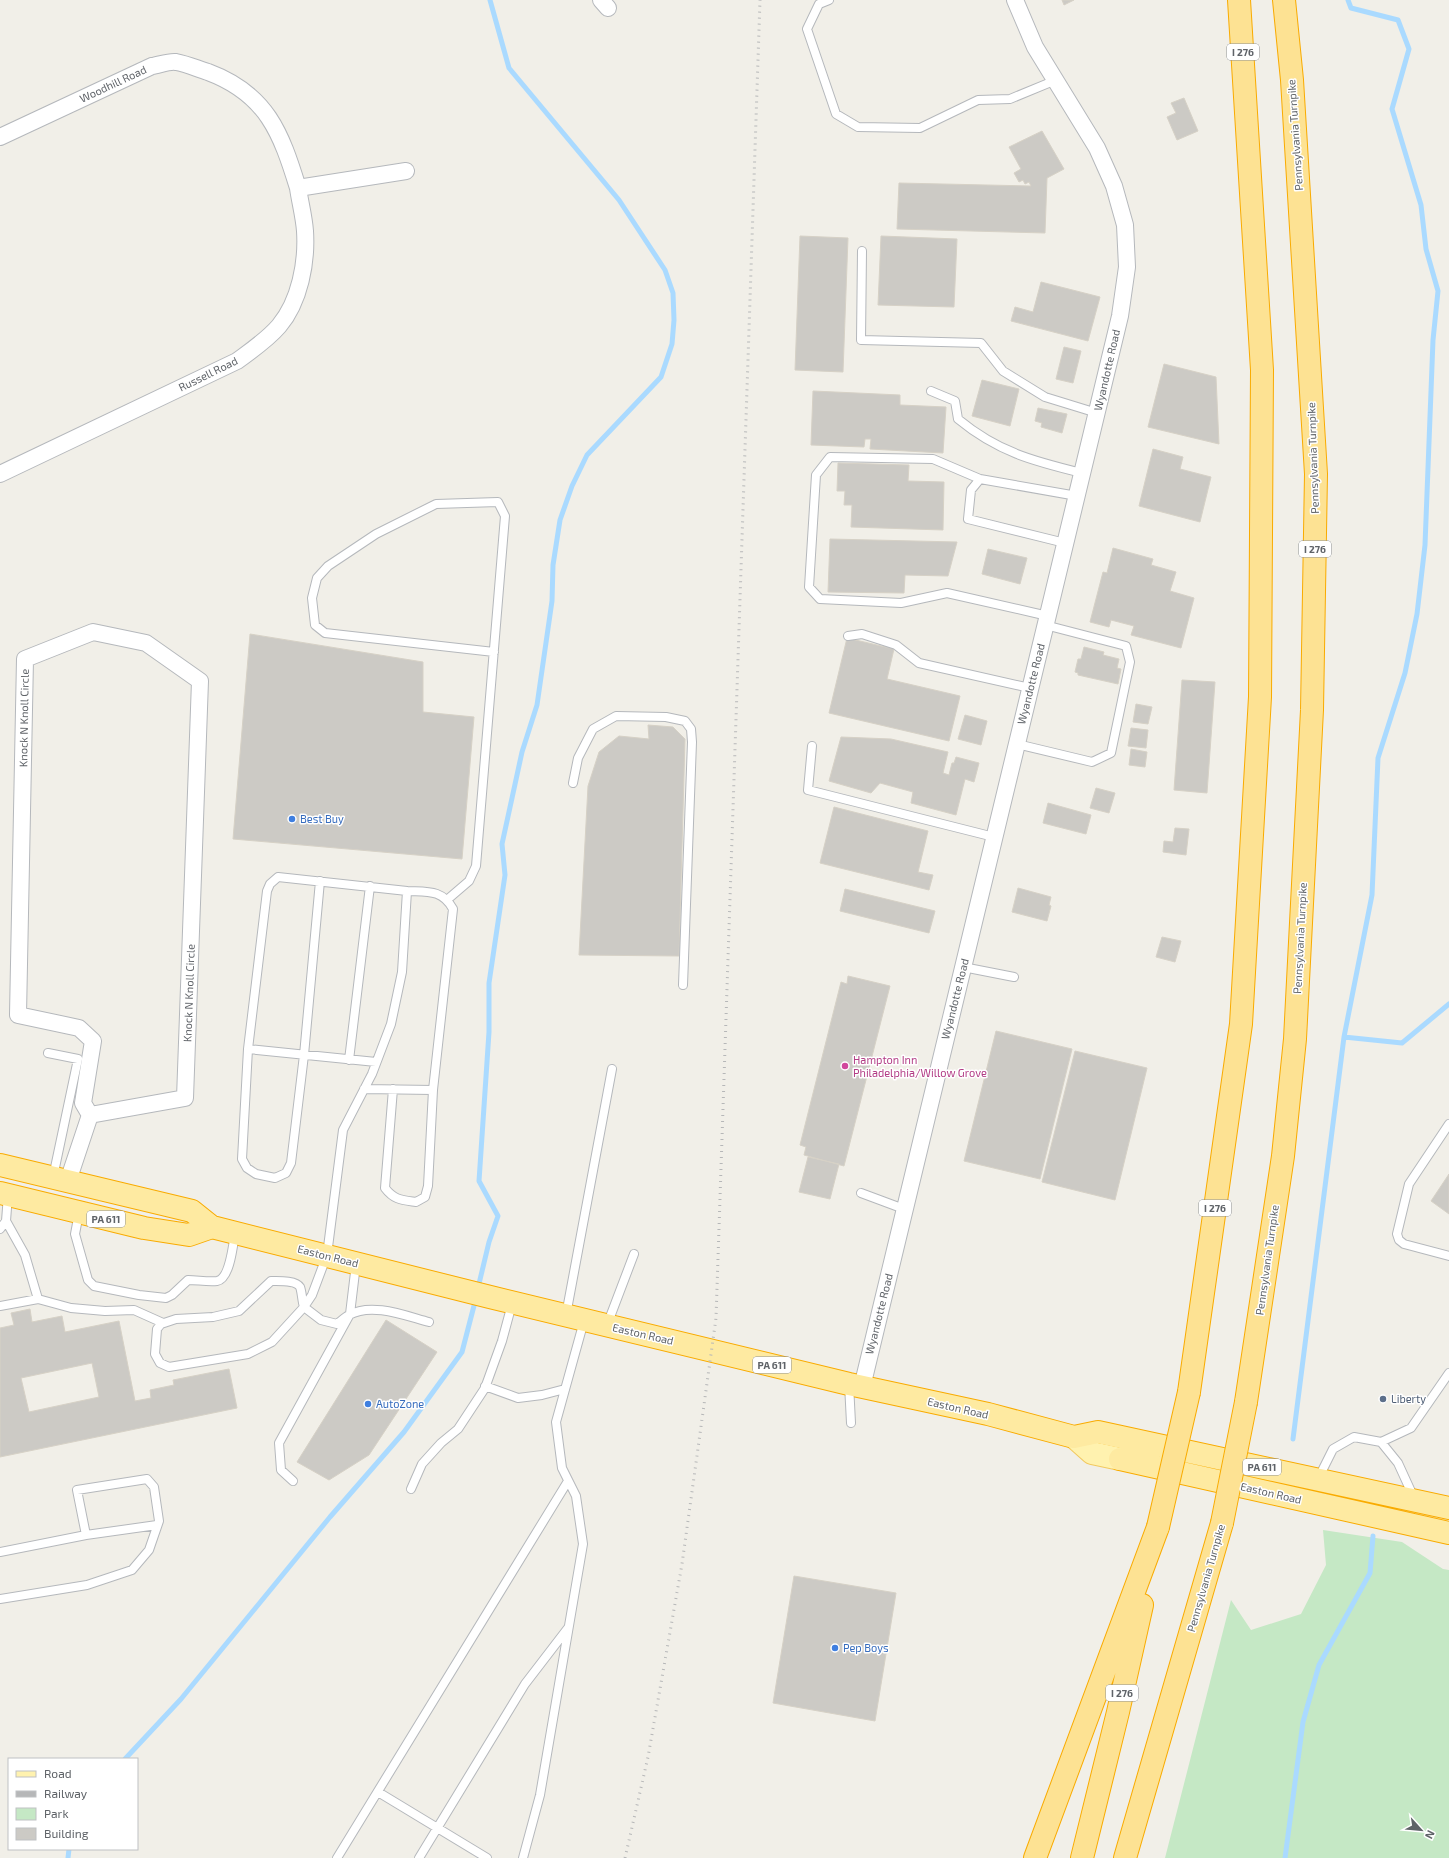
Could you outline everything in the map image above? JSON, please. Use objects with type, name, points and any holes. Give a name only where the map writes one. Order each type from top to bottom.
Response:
[{"type":"highway","name":"I 276","points":[[1082,1858],[1118,1712],[1189,1392],[1241,1024],[1260,697],[1262,370],[1239,0]]},
{"type":"highway","name":"Pennsylvania Turnpike","points":[[1125,1858],[1222,1523],[1246,1402],[1283,1156],[1295,1039],[1312,710],[1316,474],[1292,80],[1284,0]]},
{"type":"highway","name":"Easton Road","points":[[0,1165],[192,1211],[212,1227],[327,1255],[490,1298],[855,1385],[988,1414],[1074,1437],[1098,1432],[1449,1508]]},
{"type":"highway","name":"PA 611","points":[[4,1194],[144,1228],[189,1235],[212,1227]]},
{"type":"highway","name":"Easton Road","points":[[1120,1459],[1449,1533]]},
{"type":"highway","points":[[1035,1858],[1158,1527]]},
{"type":"highway","points":[[1130,1858],[1138,1815]]},
{"type":"main road","name":"Easton Road","points":[[1074,1437],[1092,1453],[1120,1459]]},
{"type":"street","name":"Wyandotte Road","points":[[855,1385],[904,1209],[963,967],[1120,316],[1127,267],[1125,225],[1114,186],[1097,148],[1035,47],[1015,0]]},
{"type":"street","name":"Woodhill Road","points":[[0,137],[152,66],[175,62],[214,75],[250,94],[264,110],[286,150],[298,188]]},
{"type":"street","points":[[298,188],[406,171]]},
{"type":"street","name":"Russell Road","points":[[0,474],[237,361],[262,343],[280,325],[293,304],[300,282],[305,257],[304,230],[298,188]]},
{"type":"street","name":"Knock N Knoll Circle","points":[[93,632],[146,643],[200,681],[185,1098],[90,1115],[83,1103],[93,1041],[79,1028],[18,1015],[26,659],[93,632]]},
{"type":"street","points":[[61,1179],[90,1115]]},
{"type":"lane","points":[[829,0],[819,4],[807,28],[836,114],[858,127],[920,128],[978,100],[1010,99],[1056,80]]},
{"type":"lane","points":[[862,250],[861,340],[981,343],[1004,371],[1045,397],[1097,413]]},
{"type":"lane","points":[[931,391],[955,401],[958,419],[995,445],[1034,462],[1082,473]]},
{"type":"lane","points":[[1017,744],[1092,762],[1111,753],[1130,662],[1126,646],[1046,621],[947,593],[901,603],[820,599],[809,587],[816,476],[830,457],[933,459],[980,479],[1077,496]]},
{"type":"lane","points":[[980,479],[971,490],[968,519],[1065,543]]},
{"type":"lane","points":[[448,899],[469,881],[476,866],[494,652],[505,516],[498,502],[436,504],[376,534],[328,566],[317,578],[312,598],[315,625],[325,633],[494,652]]},
{"type":"lane","points":[[848,636],[862,634],[896,645],[919,663],[1030,688]]},
{"type":"lane","points":[[573,783],[578,758],[592,729],[616,716],[666,717],[685,721],[691,729],[692,742],[683,985]]},
{"type":"lane","points":[[812,746],[808,790],[994,837]]},
{"type":"lane","points":[[320,881],[304,1055],[291,1163],[286,1173],[275,1178],[256,1174],[247,1168],[242,1159],[248,1049],[267,891],[270,884],[278,877],[320,881],[370,886],[407,891],[438,893],[448,899],[453,908],[433,1090],[428,1186],[425,1197],[416,1202],[397,1200],[385,1188],[393,1089]]},
{"type":"lane","points":[[350,1060],[370,886]]},
{"type":"lane","points":[[407,891],[402,972],[391,1024],[364,1089],[343,1130],[327,1255],[312,1295],[304,1307],[272,1342],[248,1354],[168,1367],[160,1363],[156,1354],[156,1330],[163,1323],[176,1319],[213,1317],[239,1310],[271,1281],[297,1284],[300,1287],[304,1307],[321,1320],[337,1324],[350,1314],[362,1311],[387,1311],[429,1322]]},
{"type":"lane","points":[[963,967],[1014,977]]},
{"type":"lane","points":[[248,1049],[376,1062]]},
{"type":"lane","points":[[48,1053],[78,1059],[61,1179]]},
{"type":"lane","points":[[523,1858],[540,1795],[583,1544],[576,1496],[562,1468],[556,1422],[564,1389],[612,1069]]},
{"type":"lane","points":[[364,1089],[433,1090]]},
{"type":"lane","points":[[1449,1124],[1409,1184],[1397,1234],[1399,1240],[1404,1244],[1449,1256]]},
{"type":"lane","points":[[861,1193],[904,1209]]},
{"type":"lane","points":[[4,1194],[6,1221],[25,1255],[38,1299]]},
{"type":"lane","points":[[79,1212],[75,1234],[88,1280],[94,1286],[138,1295],[166,1298],[172,1295],[188,1280],[218,1281],[224,1277],[229,1266],[235,1232]]},
{"type":"lane","points":[[0,1229],[6,1221]]},
{"type":"lane","points":[[606,1325],[634,1254]]},
{"type":"lane","points":[[293,1481],[281,1470],[279,1444],[350,1314],[356,1263]]},
{"type":"lane","points":[[0,1306],[38,1299],[71,1308],[105,1311],[134,1310],[163,1323]]},
{"type":"lane","points":[[411,1489],[422,1464],[441,1443],[458,1429],[485,1386],[502,1341],[513,1303]]},
{"type":"lane","points":[[1318,1479],[1333,1449],[1354,1437],[1381,1442],[1411,1428],[1449,1373]]},
{"type":"lane","points":[[850,1423],[855,1385]]},
{"type":"lane","points":[[485,1386],[518,1398],[542,1395],[564,1389]]},
{"type":"lane","points":[[1381,1442],[1398,1463],[1415,1500]]},
{"type":"lane","points":[[0,1599],[87,1585],[132,1570],[150,1550],[159,1521],[154,1487],[147,1478],[77,1490],[86,1536]]},
{"type":"lane","points":[[337,1858],[568,1481]]},
{"type":"lane","points":[[0,1552],[157,1525]]},
{"type":"lane","points":[[419,1858],[525,1684],[568,1628]]},
{"type":"lane","points":[[378,1792],[487,1858]]},
{"type":"green space","points":[[1323,1530],[1402,1542],[1443,1569],[1449,1570],[1449,1858],[1165,1858],[1231,1600],[1251,1630],[1301,1614],[1326,1565]]},
{"type":"building","points":[[1062,0],[1074,0],[1064,5]]},
{"type":"building","points":[[1184,98],[1198,131],[1177,140],[1167,117],[1176,113],[1171,103]]},
{"type":"building","points":[[1042,131],[1064,169],[1047,178],[1045,233],[897,229],[899,183],[1031,186],[1029,182],[1025,184],[1023,180],[1019,182],[1014,173],[1021,169],[1009,147]]},
{"type":"building","points":[[800,236],[848,238],[843,372],[795,370]]},
{"type":"building","points":[[881,236],[957,239],[954,307],[878,305]]},
{"type":"building","points":[[1041,282],[1100,297],[1088,341],[1011,321],[1015,307],[1033,312]]},
{"type":"building","points":[[1064,347],[1081,351],[1073,383],[1056,379]]},
{"type":"building","points":[[1164,364],[1216,377],[1219,444],[1148,427]]},
{"type":"building","points":[[982,380],[1019,389],[1010,426],[972,416]]},
{"type":"building","points":[[813,391],[900,395],[900,405],[946,407],[943,453],[870,449],[871,439],[865,439],[864,447],[811,445]]},
{"type":"building","points":[[1038,408],[1067,414],[1062,433],[1041,427],[1042,423],[1035,421]]},
{"type":"building","points":[[1153,449],[1183,457],[1180,469],[1211,477],[1200,522],[1139,506]]},
{"type":"building","points":[[838,463],[909,465],[908,481],[944,482],[943,530],[851,527],[852,505],[844,505],[845,491],[837,491]]},
{"type":"building","points":[[830,539],[957,542],[948,576],[905,575],[904,593],[828,592]]},
{"type":"building","points":[[1113,548],[1153,559],[1151,565],[1176,572],[1170,591],[1194,598],[1181,648],[1131,635],[1134,626],[1111,620],[1109,627],[1090,622],[1103,572],[1107,573]]},
{"type":"building","points":[[988,549],[1027,558],[1020,584],[982,574]]},
{"type":"building","points":[[250,634],[423,662],[423,712],[474,717],[462,859],[233,839]]},
{"type":"building","points":[[847,638],[894,649],[887,679],[960,696],[949,741],[829,713]]},
{"type":"building","points":[[1084,647],[1104,652],[1103,655],[1119,659],[1117,668],[1121,669],[1118,684],[1078,675],[1078,673],[1075,672],[1078,659],[1081,659]]},
{"type":"building","points":[[1182,680],[1215,682],[1207,793],[1174,790]]},
{"type":"building","points":[[1136,704],[1152,707],[1148,724],[1133,722]]},
{"type":"building","points":[[965,715],[987,721],[981,745],[958,739]]},
{"type":"building","points":[[648,725],[673,727],[685,739],[679,956],[579,955],[588,786],[599,752],[619,736],[649,739]]},
{"type":"building","points":[[1131,728],[1148,730],[1146,748],[1128,746]]},
{"type":"building","points":[[841,737],[891,739],[948,752],[943,773],[949,775],[952,763],[954,763],[956,757],[979,763],[974,782],[965,779],[956,815],[911,803],[913,792],[880,783],[871,793],[829,781]]},
{"type":"building","points":[[1131,749],[1147,752],[1145,767],[1129,765]]},
{"type":"building","points":[[1096,788],[1115,793],[1109,813],[1090,808]]},
{"type":"building","points":[[1048,803],[1091,815],[1086,834],[1043,823]]},
{"type":"building","points":[[834,807],[928,831],[918,872],[933,875],[929,890],[820,863]]},
{"type":"building","points":[[1175,828],[1189,829],[1186,855],[1163,852],[1164,841],[1173,842]]},
{"type":"building","points":[[1018,888],[1051,897],[1049,905],[1051,906],[1047,921],[1012,912]]},
{"type":"building","points":[[845,889],[935,911],[929,933],[840,911]]},
{"type":"building","points":[[1162,937],[1181,941],[1175,962],[1156,957]]},
{"type":"building","name":"Hampton Inn Philadelphia/Willow Grove","points":[[848,976],[890,986],[844,1166],[804,1155],[806,1147],[800,1145],[841,982],[847,984]]},
{"type":"building","points":[[996,1031],[1072,1049],[1040,1179],[964,1161]]},
{"type":"building","points":[[1075,1051],[1147,1068],[1115,1200],[1042,1182]]},
{"type":"building","points":[[808,1157],[839,1164],[830,1199],[799,1192]]},
{"type":"building","points":[[1449,1174],[1449,1214],[1431,1201]]},
{"type":"building","points":[[30,1309],[32,1322],[62,1316],[65,1332],[119,1321],[135,1401],[151,1398],[150,1390],[174,1385],[173,1380],[229,1369],[237,1408],[0,1457],[0,1328],[14,1325],[11,1313]],"holes":[[[92,1363],[99,1397],[29,1412],[21,1378]]]},
{"type":"building","name":"AutoZone","points":[[386,1320],[437,1352],[369,1455],[329,1480],[297,1462]]},
{"type":"building","name":"Pep Boys","points":[[794,1576],[896,1593],[875,1721],[773,1703]]},
{"type":"waterway","points":[[478,1288],[489,1242],[498,1216],[479,1181],[489,1032],[489,983],[505,875],[502,844],[522,752],[537,705],[552,601],[553,565],[560,520],[572,486],[587,455],[661,377],[672,344],[674,320],[673,293],[665,270],[619,200],[509,68],[490,0]]},
{"type":"waterway","points":[[1293,1439],[1344,1037],[1372,895],[1378,758],[1405,673],[1417,614],[1425,545],[1433,340],[1438,291],[1426,249],[1421,205],[1392,109],[1409,49],[1398,20],[1351,8],[1348,0]]},
{"type":"waterway","points":[[1344,1037],[1402,1043],[1449,1004]]},
{"type":"waterway","points":[[126,1758],[181,1699],[330,1517],[404,1432],[462,1352],[476,1298]]},
{"type":"waterway","points":[[1285,1858],[1303,1722],[1319,1665],[1370,1573],[1373,1536]]},
{"type":"waterway","points":[[68,1858],[69,1850]]},
{"type":"railway","points":[[625,1858],[648,1757],[682,1564],[716,1318],[760,0]]},
{"type":"place","name":"Best Buy","points":[[292,819]]},
{"type":"place","name":"Hampton Inn Philadelphia/Willow Grove","points":[[845,1066]]},
{"type":"place","name":"Liberty","points":[[1383,1399]]},
{"type":"place","name":"AutoZone","points":[[368,1404]]},
{"type":"place","name":"Pep Boys","points":[[835,1648]]}]
